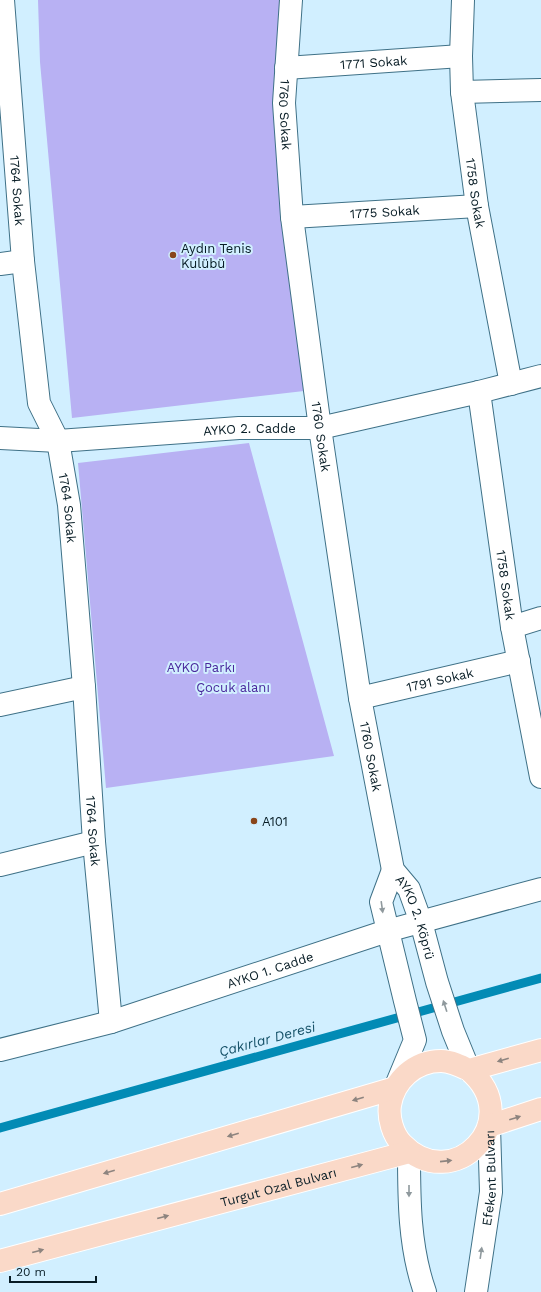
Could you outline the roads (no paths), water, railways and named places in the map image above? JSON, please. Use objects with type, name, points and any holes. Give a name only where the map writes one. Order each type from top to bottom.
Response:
[{"type":"main road","points":[[541,1050],[470,1070],[457,1064],[441,1061],[426,1063],[412,1069],[400,1080],[391,1098],[389,1109],[391,1125],[398,1140],[409,1152],[423,1159],[438,1162],[453,1160],[467,1154],[485,1136],[489,1126],[541,1110]]},
{"type":"main road","name":"Efekent Bulvarı","points":[[470,1070],[482,1083],[489,1098],[491,1115],[489,1126]]},
{"type":"main road","points":[[0,1204],[395,1088]]},
{"type":"main road","name":"Turgut Ozal Bulvarı","points":[[0,1261],[409,1152]]},
{"type":"street","name":"1764 Sokak","points":[[3,0],[4,67],[23,261],[39,403],[58,441],[69,505],[84,687],[94,842],[111,1022]]},
{"type":"street","name":"1760 Sokak","points":[[291,0],[284,103],[292,217],[320,428],[360,698],[393,870]]},
{"type":"street","name":"1758 Sokak","points":[[463,0],[461,56],[462,92],[477,206],[511,384]]},
{"type":"street","name":"1771 Sokak","points":[[286,68],[461,56]]},
{"type":"street","points":[[462,92],[541,90]]},
{"type":"street","name":"1775 Sokak","points":[[292,217],[477,206]]},
{"type":"street","points":[[0,264],[23,261]]},
{"type":"street","name":"AYKO 2. Cadde","points":[[0,438],[58,441],[239,428],[320,428],[479,392],[541,376]]},
{"type":"street","name":"1758 Sokak","points":[[479,392],[512,627],[519,661],[533,692],[541,777]]},
{"type":"street","points":[[512,627],[541,618]]},
{"type":"street","name":"1791 Sokak","points":[[360,698],[519,661]]},
{"type":"street","points":[[0,705],[84,687]]},
{"type":"street","points":[[0,865],[94,842]]},
{"type":"street","name":"AYKO 2. Köprü","points":[[395,1088],[415,1040],[381,902],[393,870],[409,889],[421,922],[437,982],[453,1030],[470,1070]]},
{"type":"street","name":"AYKO 1. Cadde","points":[[0,1050],[111,1022],[387,931],[541,889]]},
{"type":"street","name":"Efekent Bulvarı","points":[[476,1292],[491,1192],[489,1126]]},
{"type":"street","points":[[409,1152],[409,1198],[412,1236],[425,1292]]},
{"type":"waterway","name":"Çakırlar Deresi","points":[[0,1128],[541,978]]},
{"type":"place","name":"Aydın Tenis Kulübü","points":[[173,255]]},
{"type":"place","name":"A101","points":[[254,821]]},
{"type":"park label","name":"AYKO Parkı","points":[[201,667]]},
{"type":"park label","name":"Çocuk alanı","points":[[233,687]]}]
